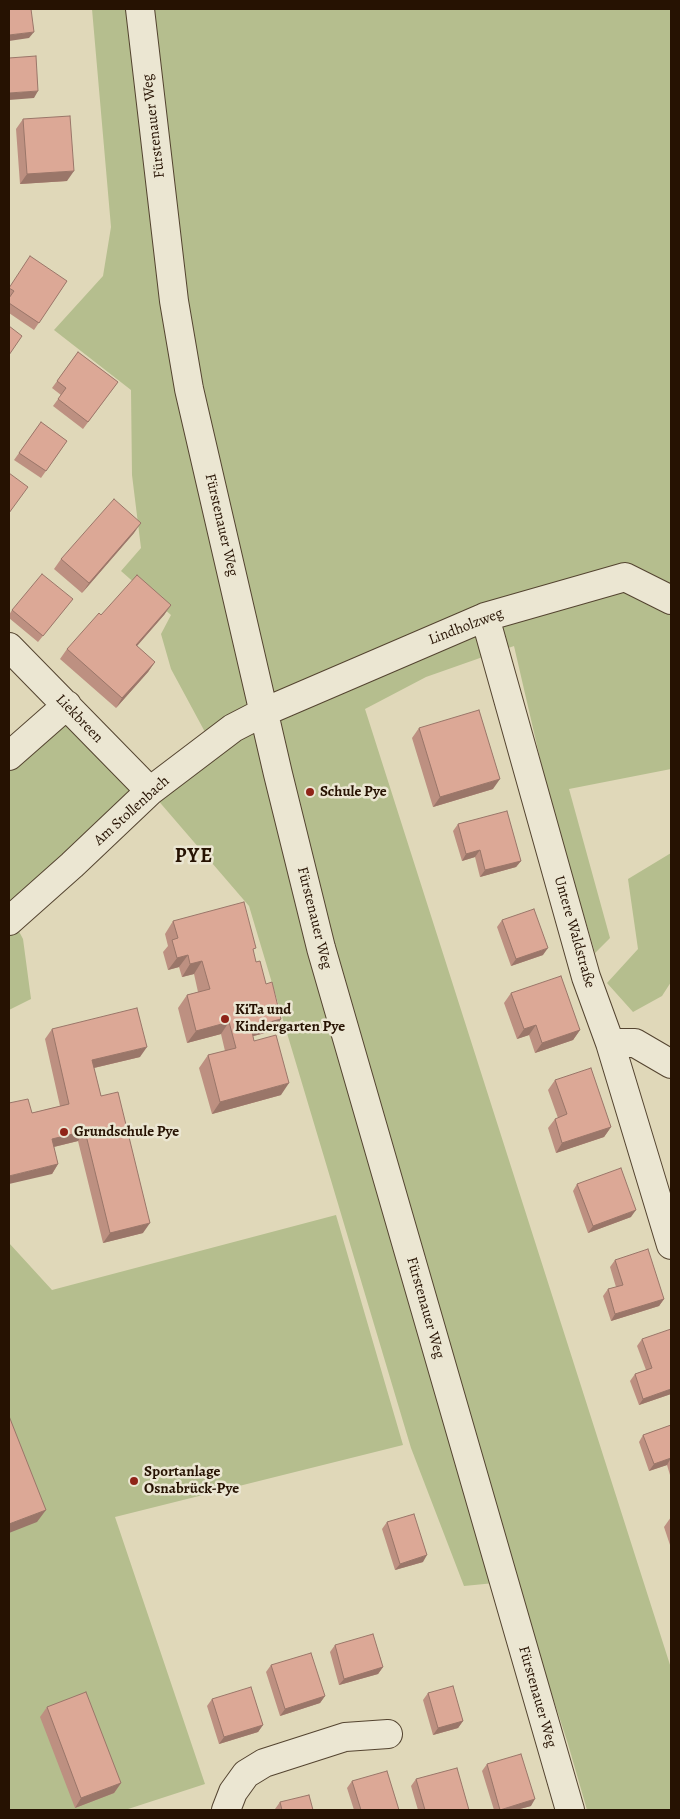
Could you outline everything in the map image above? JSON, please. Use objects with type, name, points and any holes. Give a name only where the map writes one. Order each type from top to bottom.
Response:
[{"type":"street","name":"Fürstenauer Weg","points":[[140,9],[174,301],[189,389],[264,712],[321,948],[570,1810]]},
{"type":"street","name":"Lindholzweg","points":[[264,712],[485,617],[625,577],[671,600]]},
{"type":"street","name":"Untere Waldstraße","points":[[485,617],[586,977],[610,1044],[671,1245]]},
{"type":"street","name":"Liekbreen","points":[[9,647],[150,791]]},
{"type":"street","points":[[9,756],[66,705]]},
{"type":"street","name":"Am Stollenbach","points":[[9,921],[72,865],[150,791],[234,728],[264,712]]},
{"type":"street","points":[[610,1044],[635,1044],[671,1064]]},
{"type":"street","points":[[226,1810],[233,1792],[246,1774],[264,1763],[346,1737],[388,1734]]},
{"type":"green space","points":[[92,9],[671,9],[671,769],[569,789],[610,938],[595,953],[548,793],[514,646],[426,677],[365,709],[671,1668],[671,1810],[587,1810],[568,1744],[515,1581],[464,1586],[411,1448],[249,906],[150,791],[12,918],[23,939],[31,999],[9,1010],[9,756],[67,705],[150,790],[212,745],[171,669],[161,634],[171,615],[121,571],[141,548],[132,475],[131,390],[54,330],[103,276],[111,227]]},
{"type":"green space","points":[[671,853],[671,982],[662,996],[633,1012],[607,983],[638,949],[628,879]]},
{"type":"green space","name":"Sportanlage Osnabrück-Pye","points":[[336,1215],[403,1445],[115,1517],[205,1784],[125,1810],[9,1810],[9,1243],[52,1290]]},
{"type":"building","points":[[9,9],[31,9],[34,32],[9,35]]},
{"type":"building","points":[[36,56],[38,91],[9,93],[9,58]]},
{"type":"building","points":[[70,116],[74,171],[27,174],[23,119]]},
{"type":"building","points":[[30,256],[67,281],[39,323],[9,303],[9,298],[14,291],[9,288]]},
{"type":"building","points":[[9,326],[22,336],[9,355]]},
{"type":"building","points":[[78,352],[118,382],[88,422],[58,399],[66,388],[57,381]]},
{"type":"building","points":[[41,422],[67,441],[46,471],[19,453]]},
{"type":"building","points":[[9,473],[28,487],[9,513]]},
{"type":"building","points":[[114,499],[141,523],[89,583],[61,559]]},
{"type":"building","points":[[42,574],[73,599],[43,636],[12,610]]},
{"type":"building","points":[[137,575],[171,605],[136,645],[155,662],[122,698],[67,649]]},
{"type":"building","points":[[479,710],[500,779],[440,797],[419,728]]},
{"type":"building","points":[[507,811],[521,861],[485,870],[480,850],[466,854],[458,824]]},
{"type":"building","name":"KiTa und Kindergarten Pye","points":[[244,902],[256,948],[253,949],[256,962],[260,961],[266,984],[272,982],[281,1019],[251,1027],[254,1041],[276,1035],[289,1083],[220,1102],[208,1055],[236,1048],[229,1022],[196,1031],[187,995],[210,989],[202,961],[190,964],[188,955],[177,958],[172,940],[178,938],[173,921]]},
{"type":"building","points":[[534,909],[548,948],[516,959],[502,920]]},
{"type":"building","points":[[561,976],[580,1030],[542,1043],[536,1025],[524,1029],[511,993]]},
{"type":"building","name":"Grundschule Pye","points":[[137,1008],[147,1047],[92,1060],[101,1096],[118,1092],[150,1223],[110,1233],[85,1131],[52,1139],[58,1164],[9,1176],[9,1103],[28,1099],[32,1113],[69,1104],[52,1029]]},
{"type":"building","points":[[591,1068],[611,1127],[562,1143],[555,1119],[567,1114],[555,1080]]},
{"type":"building","points":[[621,1168],[636,1210],[593,1226],[577,1184]]},
{"type":"building","points":[[648,1249],[664,1299],[615,1314],[608,1289],[623,1285],[615,1260]]},
{"type":"building","points":[[671,1329],[671,1389],[643,1399],[635,1374],[652,1368],[642,1339]]},
{"type":"building","points":[[9,1416],[46,1510],[9,1524]]},
{"type":"building","points":[[671,1425],[671,1458],[654,1464],[643,1435]]},
{"type":"building","points":[[414,1514],[427,1555],[400,1564],[387,1522]]},
{"type":"building","points":[[373,1634],[383,1667],[344,1679],[335,1645]]},
{"type":"building","points":[[311,1653],[325,1696],[285,1709],[271,1665]]},
{"type":"building","points":[[453,1686],[463,1721],[438,1728],[428,1693]]},
{"type":"building","points":[[251,1687],[263,1725],[224,1737],[212,1699]]},
{"type":"building","points":[[86,1692],[121,1783],[81,1798],[47,1707]]},
{"type":"building","points":[[521,1754],[535,1799],[500,1810],[487,1764]]},
{"type":"building","points":[[457,1768],[469,1810],[425,1810],[416,1779]]},
{"type":"building","points":[[387,1771],[399,1810],[361,1810],[352,1781]]},
{"type":"building","points":[[309,1795],[313,1810],[282,1810],[280,1802]]},
{"type":"place","name":"Schule Pye","points":[[310,792]]},
{"type":"place","name":"KiTa und Kindergarten Pye","points":[[225,1019]]},
{"type":"place","name":"Grundschule Pye","points":[[64,1132]]},
{"type":"place","name":"Sportanlage Osnabrück-Pye","points":[[134,1481]]},
{"type":"district","name":"PYE","points":[[194,857]]}]
